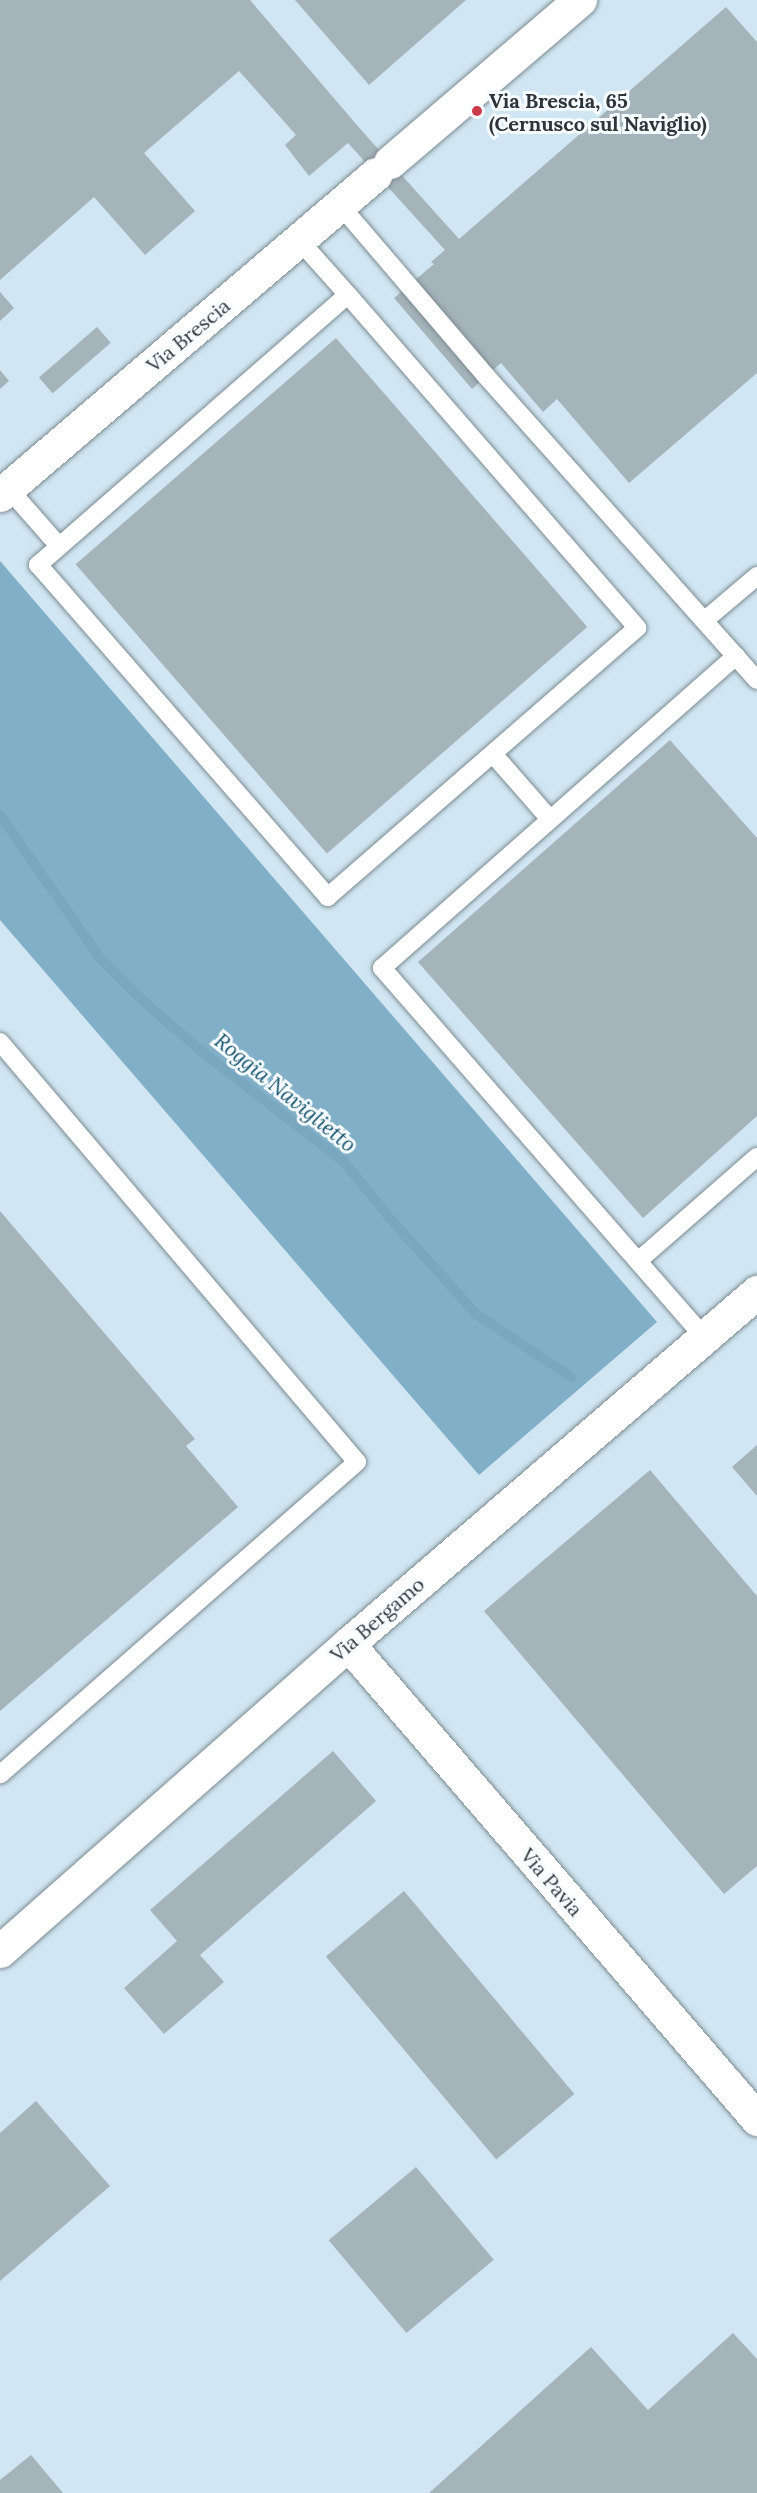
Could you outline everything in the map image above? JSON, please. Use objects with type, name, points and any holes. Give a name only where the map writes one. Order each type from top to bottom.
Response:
[{"type":"street","name":"Via Brescia","points":[[4,492],[580,0]]},
{"type":"street","name":"Via Bergamo","points":[[0,1951],[348,1644],[757,1292]]},
{"type":"street","name":"Via Pavia","points":[[348,1644],[757,2119]]},
{"type":"lane","points":[[340,205],[486,376],[757,680]]},
{"type":"lane","points":[[299,240],[348,295],[637,628],[328,897],[38,565],[348,295]]},
{"type":"lane","points":[[4,492],[59,546]]},
{"type":"lane","points":[[705,620],[757,576]]},
{"type":"lane","points":[[704,1337],[382,968],[736,656]]},
{"type":"lane","points":[[493,754],[550,819]]},
{"type":"lane","points":[[0,1041],[357,1462],[0,1774]]},
{"type":"lane","points":[[638,1261],[757,1157]]},
{"type":"shaded area","points":[[0,0],[757,0],[757,2493],[0,2493]]},
{"type":"shaded area","points":[[0,561],[657,1322],[479,1475],[0,920]]},
{"type":"building","points":[[0,0],[250,0],[362,131],[459,239],[726,7],[757,42],[757,373],[629,483],[557,399],[543,412],[501,363],[472,389],[394,298],[434,264],[431,262],[445,250],[348,143],[309,176],[285,145],[296,135],[239,71],[144,153],[195,211],[145,255],[94,197],[0,280]]},
{"type":"building","points":[[295,0],[466,0],[369,85]]},
{"type":"building","points":[[0,292],[14,308],[0,321]]},
{"type":"building","points":[[97,327],[111,343],[53,393],[39,378]]},
{"type":"building","points":[[336,338],[587,627],[327,853],[76,564]]},
{"type":"building","points":[[0,370],[9,381],[0,389]]},
{"type":"building","points":[[670,740],[757,838],[757,1116],[643,1218],[418,962]]},
{"type":"building","points":[[0,1211],[195,1439],[186,1446],[238,1507],[0,1711]]},
{"type":"building","points":[[757,1445],[757,1496],[732,1467]]},
{"type":"building","points":[[650,1470],[757,1596],[757,1866],[724,1894],[484,1611]]},
{"type":"building","points":[[333,1751],[376,1801],[200,1955],[224,1982],[164,2034],[124,1988],[177,1941],[150,1910]]},
{"type":"building","points":[[404,1891],[574,2094],[496,2160],[326,1957]]},
{"type":"building","points":[[36,2101],[110,2186],[0,2281],[0,2133]]},
{"type":"building","points":[[416,2167],[494,2260],[406,2333],[329,2240]]},
{"type":"building","points":[[733,2333],[757,2359],[757,2493],[429,2493],[591,2347],[648,2410]]},
{"type":"building","points":[[31,2455],[63,2493],[0,2493],[0,2480]]},
{"type":"waterway","name":"Roggia Naviglietto","points":[[0,815],[100,958],[142,1000],[201,1051],[344,1162],[395,1224],[476,1314],[571,1377]]},
{"type":"place","name":"Via Brescia, 65 (Cernusco sul Naviglio)","points":[[477,111]]}]
